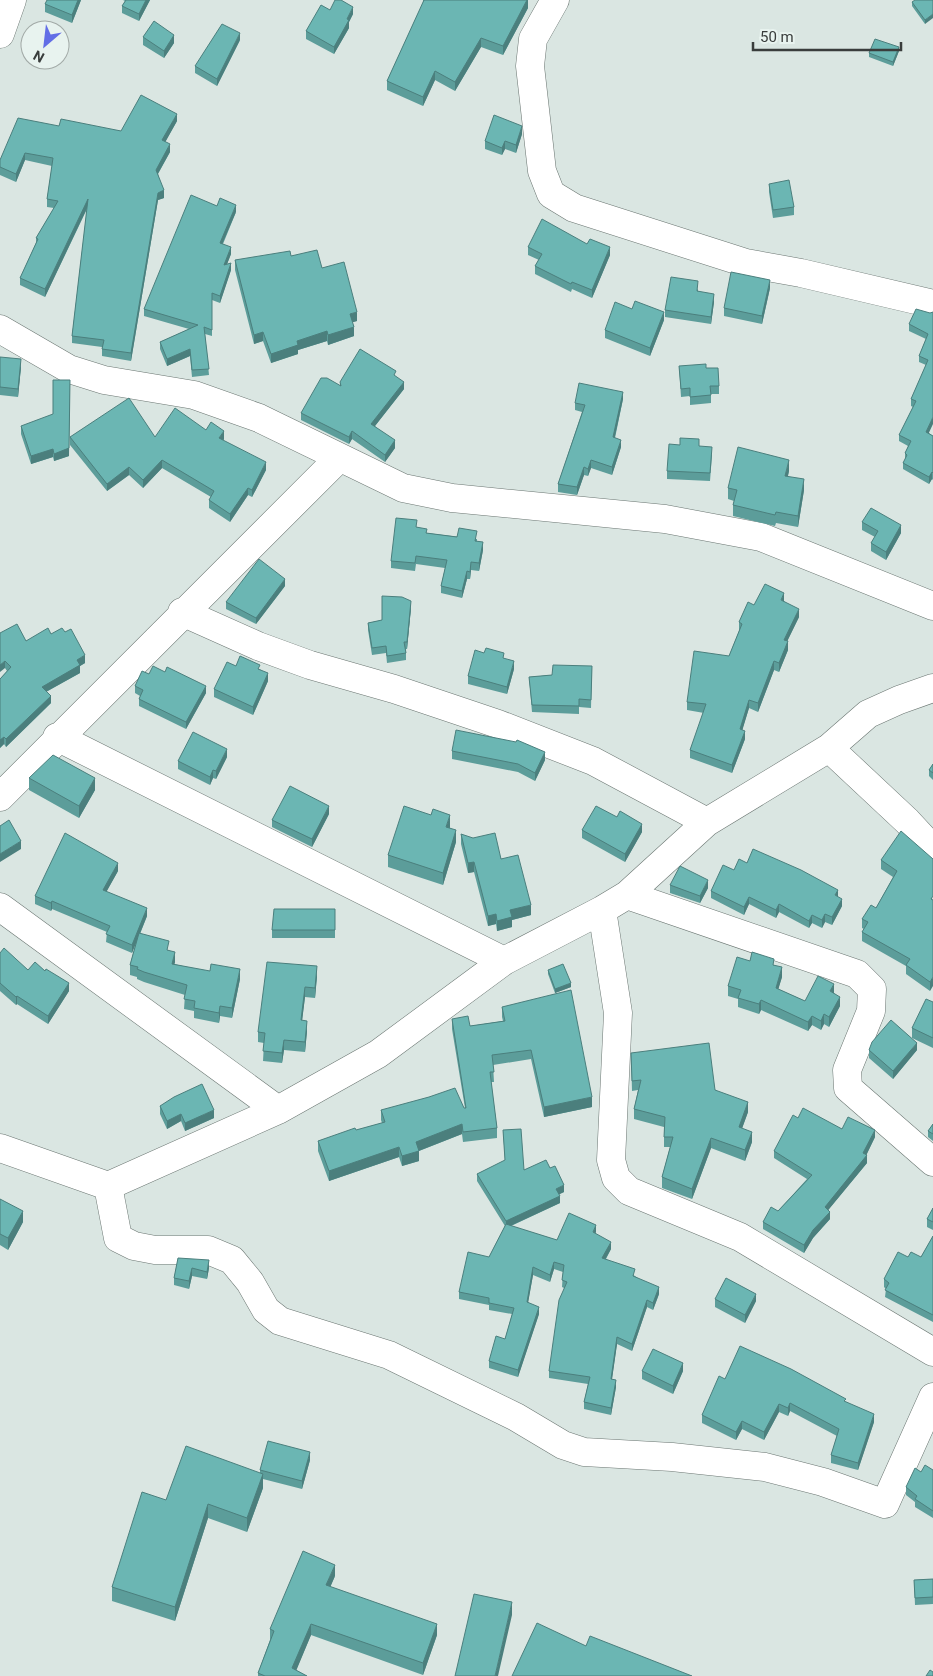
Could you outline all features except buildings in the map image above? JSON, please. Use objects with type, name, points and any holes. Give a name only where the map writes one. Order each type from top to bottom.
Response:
[{"type":"street","points":[[0,34],[12,0]]},
{"type":"street","points":[[555,0],[533,38],[530,66],[542,171],[551,194],[574,208],[746,263],[801,273],[933,304]]},
{"type":"street","points":[[0,329],[68,369],[104,380],[194,394],[259,418],[403,488],[452,498],[666,519],[761,537],[933,606]]},
{"type":"street","points":[[0,797],[182,612],[339,458]]},
{"type":"street","points":[[182,612],[258,646],[310,665],[394,689],[498,724],[593,761],[707,822]]},
{"type":"street","points":[[0,1148],[108,1186],[278,1110],[378,1054],[504,961],[627,895],[707,822],[829,748],[868,714],[933,688]]},
{"type":"street","points":[[57,738],[504,961]]},
{"type":"street","points":[[829,748],[907,821],[933,849]]},
{"type":"street","points":[[627,895],[856,974],[872,989],[872,1011],[848,1070],[848,1088],[933,1162]]},
{"type":"street","points":[[0,907],[278,1110]]},
{"type":"street","points":[[602,910],[618,1013],[611,1160],[616,1178],[629,1191],[644,1199],[740,1238],[773,1255],[933,1352]]},
{"type":"street","points":[[108,1186],[118,1238],[134,1246],[155,1250],[208,1250],[232,1260],[250,1282],[266,1310],[280,1321],[389,1355],[516,1417],[563,1445],[584,1452],[672,1457],[765,1468],[823,1482],[885,1504],[933,1397]]}]
